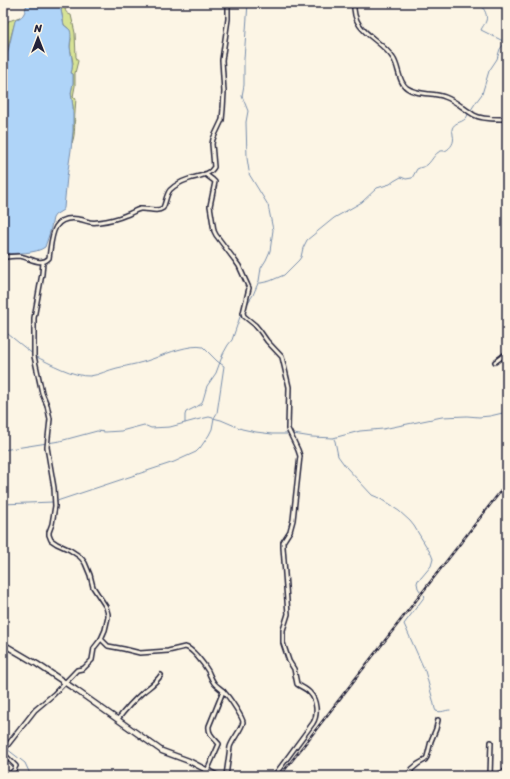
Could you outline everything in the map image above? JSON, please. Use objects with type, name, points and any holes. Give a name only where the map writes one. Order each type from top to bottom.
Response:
[{"type":"street","points":[[3,257],[20,256],[38,262],[48,260],[54,233],[61,221],[78,218],[91,223],[115,219],[140,209],[157,211],[163,208],[167,196],[171,190],[183,181],[205,174],[212,170],[214,167],[212,148],[213,139],[222,120],[224,92],[222,60],[228,19],[228,3]]},
{"type":"street","points":[[354,3],[355,17],[361,27],[394,58],[404,86],[408,89],[421,93],[445,96],[478,117],[507,119]]},
{"type":"street","points":[[205,174],[215,182],[210,206],[214,231],[236,262],[249,288],[242,313],[260,331],[267,341],[280,354],[283,360],[289,387],[288,429],[300,456],[293,520],[290,531],[283,542],[288,614],[283,630],[283,643],[289,661],[294,669],[297,684],[312,694],[316,715],[313,723],[274,776]]},
{"type":"street","points":[[8,776],[16,766],[3,752],[32,713],[54,694],[77,670],[82,669],[92,660],[94,648],[101,639],[108,618],[107,610],[93,587],[85,563],[79,556],[54,542],[49,535],[55,506],[54,488],[47,447],[50,418],[42,393],[34,356],[34,318],[43,262]]},
{"type":"street","points":[[495,362],[507,353]]},
{"type":"street","points":[[101,639],[108,646],[140,653],[168,651],[182,647],[187,647],[192,651],[214,683],[230,698],[242,717],[243,722],[231,744],[226,776]]},
{"type":"street","points":[[3,644],[37,664],[162,751],[188,761],[218,776]]},
{"type":"street","points":[[118,719],[130,704],[156,682],[160,675]]},
{"type":"street","points":[[207,771],[219,744],[211,736],[209,726],[222,694],[222,690]]},
{"type":"street","points":[[408,776],[412,769],[426,760],[438,720]]},
{"type":"street","points":[[490,776],[491,742]]},
{"type":"street","points":[[496,776],[507,770]]},
{"type":"green space","points":[[61,3],[65,3],[67,8],[65,9],[66,11],[71,15],[75,33],[76,57],[78,61],[75,73],[73,97],[76,98],[72,143],[73,107],[71,93],[73,74],[71,74],[73,63],[70,47],[71,39],[68,28],[64,25]]},
{"type":"green space","points":[[20,17],[16,19],[3,72],[4,33],[8,21]]},
{"type":"water","points":[[28,3],[61,3],[64,25],[70,30],[71,34],[70,47],[72,63],[71,73],[73,74],[71,93],[73,107],[73,131],[64,208],[53,218],[45,247],[31,252],[3,254],[3,72],[15,21],[23,15]]},
{"type":"waterway","points":[[248,3],[244,59],[244,85],[242,96],[248,111],[246,122],[247,158],[249,171]]},
{"type":"waterway","points":[[471,110],[482,94],[489,71],[504,44],[503,41],[481,30],[486,21],[481,3]]},
{"type":"waterway","points":[[258,283],[270,281],[284,275],[301,257],[307,240],[334,218],[362,202],[377,188],[390,184],[401,177],[406,179],[412,178],[417,169],[427,165],[435,155],[449,148],[453,140],[453,127],[465,119],[468,114]]},
{"type":"waterway","points":[[247,304],[253,295],[259,281],[261,268],[270,251],[273,230],[268,205],[249,174]]},
{"type":"waterway","points":[[185,423],[186,412],[201,404],[207,386],[216,373],[223,354],[232,340],[242,311]]},
{"type":"waterway","points":[[3,330],[34,355]]},
{"type":"waterway","points":[[35,356],[69,372],[90,376],[146,361],[179,350],[198,346],[203,347],[224,366],[217,413],[214,418],[212,429],[196,452],[174,462],[57,501]]},
{"type":"waterway","points":[[293,434],[333,438],[360,431],[383,429],[442,417],[479,417],[507,412]]},
{"type":"waterway","points":[[3,450],[60,441],[97,431],[121,431],[144,425],[151,428],[170,427],[209,417],[221,420],[242,429],[256,432],[290,434]]},
{"type":"waterway","points":[[334,439],[338,456],[346,467],[372,495],[399,511],[410,521],[431,554],[433,559],[431,566],[417,583],[420,591]]},
{"type":"waterway","points":[[3,504],[53,502]]},
{"type":"waterway","points":[[424,595],[425,596],[404,624],[425,671],[436,711],[440,712],[450,710]]},
{"type":"waterway","points":[[7,749],[25,763],[31,776]]},
{"type":"railway","points":[[280,776],[507,483]]}]
